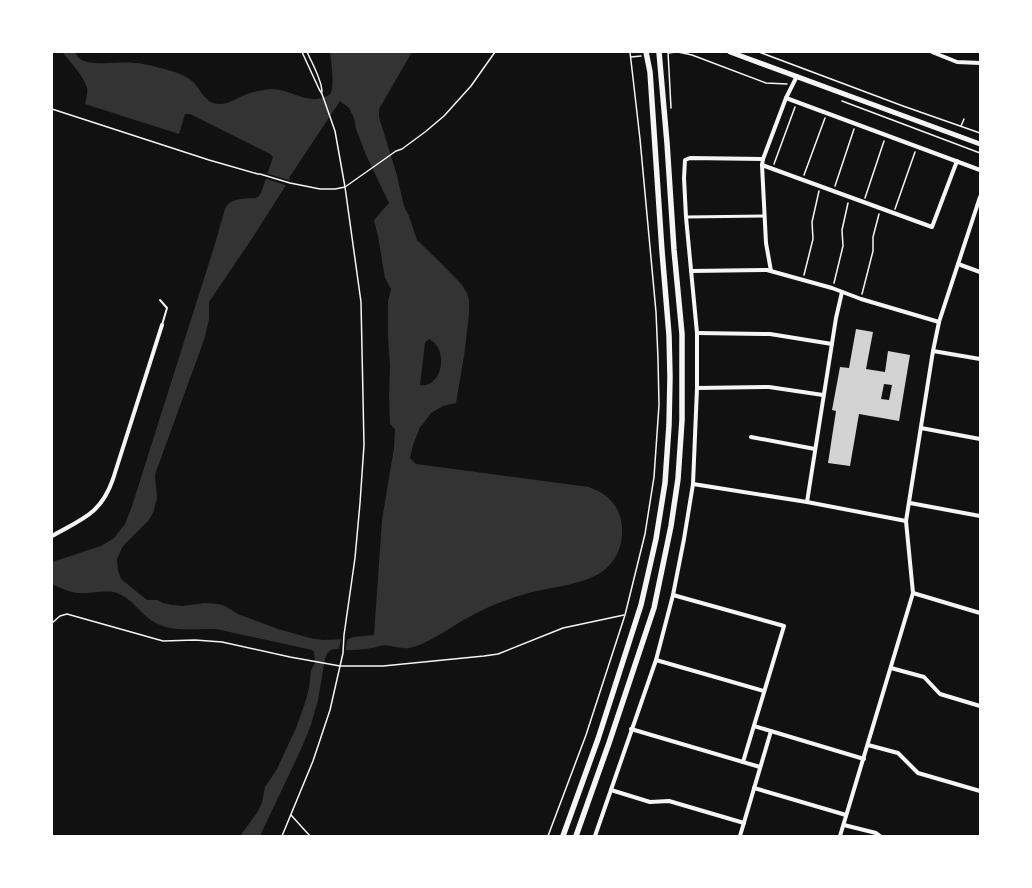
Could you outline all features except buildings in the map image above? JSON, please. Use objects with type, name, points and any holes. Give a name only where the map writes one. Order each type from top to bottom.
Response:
[{"type":"main road","points":[[564,836],[598,739],[641,605],[656,539],[665,483],[669,424],[669,335],[650,72],[646,52]]},
{"type":"main road","points":[[576,836],[654,608],[671,526],[677,484],[682,420],[682,334],[659,52]]},
{"type":"street","points":[[730,52],[980,144]]},
{"type":"street","points":[[932,52],[958,62],[980,63]]},
{"type":"street","points":[[770,272],[764,216],[763,158],[786,98],[797,76]]},
{"type":"street","points":[[786,98],[980,170]]},
{"type":"street","points":[[595,836],[656,660],[673,595],[693,484],[697,388],[697,333],[686,217],[684,178],[685,160],[690,158],[763,158]]},
{"type":"street","points":[[762,166],[932,227],[957,161]]},
{"type":"street","points":[[840,836],[914,593],[906,521],[933,351],[939,322],[980,197]]},
{"type":"street","points":[[686,217],[764,216]]},
{"type":"street","points":[[958,264],[980,272]]},
{"type":"street","points":[[691,271],[767,270],[832,288],[861,299],[939,322]]},
{"type":"street","points":[[807,502],[836,318],[842,292]]},
{"type":"street","points":[[52,536],[88,516],[97,508],[107,494],[116,472],[162,324]]},
{"type":"street","points":[[697,333],[770,334],[832,344]]},
{"type":"street","points":[[933,351],[980,359]]},
{"type":"street","points":[[697,388],[769,387],[823,396]]},
{"type":"street","points":[[921,428],[980,439]]},
{"type":"street","points":[[750,437],[815,449]]},
{"type":"street","points":[[693,484],[807,502],[906,521]]},
{"type":"street","points":[[910,503],[980,516]]},
{"type":"street","points":[[914,593],[980,613]]},
{"type":"street","points":[[673,595],[784,626],[743,762]]},
{"type":"street","points":[[656,660],[764,691]]},
{"type":"street","points":[[891,668],[924,677],[940,694],[980,706]]},
{"type":"street","points":[[754,726],[864,759]]},
{"type":"street","points":[[631,729],[760,767]]},
{"type":"street","points":[[740,836],[771,731]]},
{"type":"street","points":[[868,745],[898,754],[918,773],[980,791]]},
{"type":"street","points":[[754,788],[846,815]]},
{"type":"street","points":[[611,790],[650,802],[669,801],[744,823]]},
{"type":"street","points":[[844,825],[876,832],[880,836]]},
{"type":"lane","points":[[160,300],[168,308],[162,324]]},
{"type":"path","points":[[282,836],[315,754],[330,710],[343,653],[355,558],[363,452],[361,302],[345,187],[335,131],[322,94],[302,52]]},
{"type":"path","points":[[307,52],[322,88],[322,94]]},
{"type":"path","points":[[52,109],[209,160],[258,174],[290,183],[320,189],[335,189],[345,187],[391,153],[402,149],[444,116],[471,86],[495,52]]},
{"type":"path","points":[[548,836],[586,735],[625,615],[647,526],[654,477],[659,405],[656,312],[640,139],[630,52]]},
{"type":"path","points":[[671,108],[668,53],[675,52]]},
{"type":"path","points":[[678,52],[692,55],[766,83],[793,85]]},
{"type":"path","points":[[759,52],[980,133]]},
{"type":"path","points":[[839,100],[980,153]]},
{"type":"path","points":[[772,169],[797,102]]},
{"type":"path","points":[[802,180],[827,113]]},
{"type":"path","points":[[961,126],[964,119]]},
{"type":"path","points":[[833,191],[856,124]]},
{"type":"path","points":[[863,202],[886,135]]},
{"type":"path","points":[[894,213],[916,146]]},
{"type":"path","points":[[802,280],[814,239],[812,222],[820,186]]},
{"type":"path","points":[[832,288],[843,246],[842,230],[849,197]]},
{"type":"path","points":[[861,299],[873,251],[873,237],[880,208]]},
{"type":"path","points":[[52,623],[60,616],[66,614],[163,641],[195,640],[222,642],[340,666],[383,666],[491,655],[563,628],[625,615]]},
{"type":"path","points":[[291,815],[310,836]]},
{"type":"shaded area","points":[[62,52],[75,52],[80,59],[92,63],[140,63],[174,72],[183,75],[192,81],[204,96],[213,103],[222,104],[253,92],[271,89],[282,90],[313,99],[319,99],[326,96],[330,94],[332,86],[330,52],[412,52],[379,109],[379,117],[396,172],[404,206],[417,240],[462,285],[469,300],[469,315],[456,403],[443,406],[431,413],[420,427],[410,458],[416,464],[589,487],[610,499],[617,508],[621,520],[622,534],[620,548],[617,555],[609,566],[595,576],[575,583],[532,592],[488,607],[424,643],[409,648],[381,645],[375,648],[362,650],[331,650],[325,659],[318,700],[311,725],[260,836],[240,836],[257,813],[262,803],[265,787],[277,769],[296,728],[309,688],[311,670],[315,663],[314,652],[312,650],[216,629],[180,629],[164,626],[148,618],[130,601],[117,593],[108,591],[78,593],[65,590],[52,584],[52,562],[101,546],[114,538],[125,524],[132,506],[225,209],[231,202],[242,199],[256,198],[259,196],[273,157],[270,154],[190,114],[185,114],[179,134],[85,104],[87,92],[86,84]],"holes":[[[340,101],[349,108],[354,118],[356,129],[366,155],[389,203],[374,220],[385,278],[391,289],[388,301],[390,366],[389,397],[390,424],[395,429],[394,448],[382,520],[374,635],[348,639],[323,640],[278,629],[238,614],[225,606],[218,604],[204,603],[183,606],[163,603],[157,600],[147,600],[121,579],[117,559],[125,544],[149,520],[153,513],[157,498],[155,475],[204,340],[209,319],[209,302],[251,240],[290,179],[289,178]],[[429,339],[439,350],[441,366],[434,380],[428,384],[420,385],[425,343]]]},
{"type":"pier","points":[[266,173],[291,181],[288,186],[264,178]]},
{"type":"pier","points":[[342,637],[348,637],[345,652],[338,651]]}]
